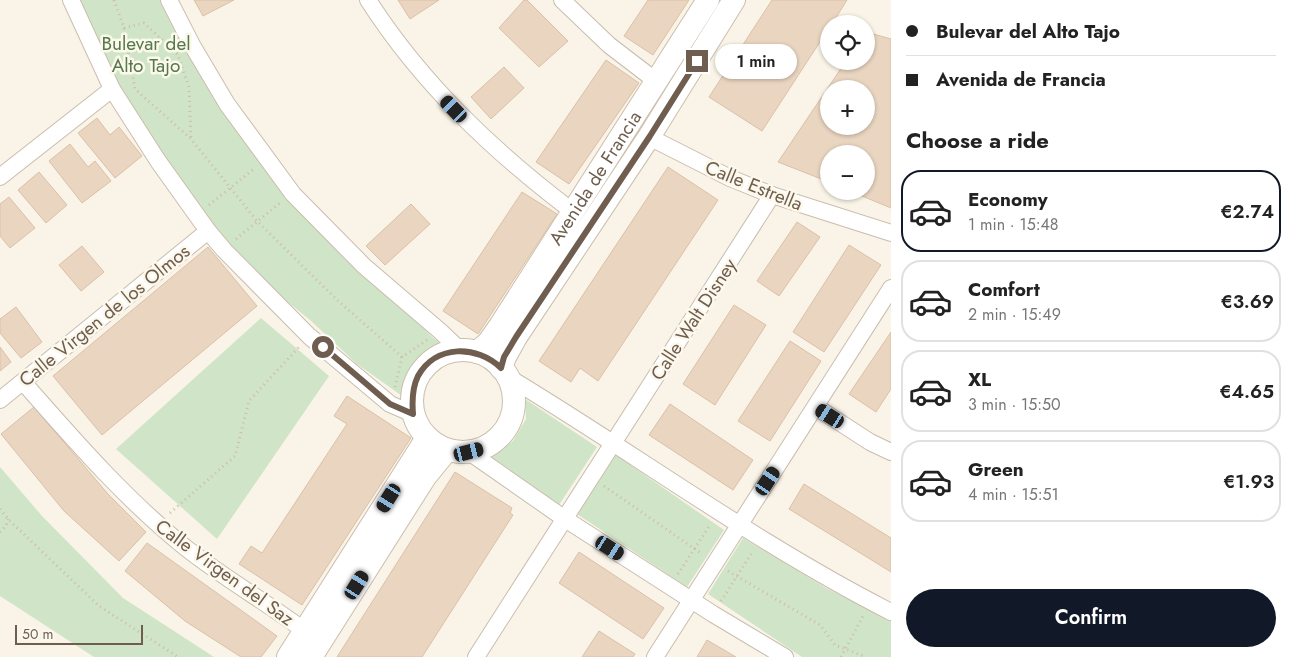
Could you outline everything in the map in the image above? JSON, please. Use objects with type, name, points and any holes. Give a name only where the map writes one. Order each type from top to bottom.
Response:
[{"type":"main road","name":"Avenida de Francia","points":[[469,351],[488,343],[500,326],[708,0]]},
{"type":"main road","name":"Avenida de Francia","points":[[504,372],[504,357],[516,337],[650,136],[734,0]]},
{"type":"main road","points":[[312,657],[425,477],[458,451],[490,444],[499,438],[508,424],[514,398],[504,372],[494,361],[469,351],[436,358],[418,376],[413,389],[413,414],[418,427],[436,445],[458,451]]},
{"type":"main road","points":[[288,657],[427,438]]},
{"type":"street","points":[[71,0],[112,89],[158,161],[208,231],[224,250],[309,336],[390,404],[413,414]]},
{"type":"street","points":[[169,0],[192,45],[227,104],[293,194],[364,266],[440,331],[469,351]]},
{"type":"street","points":[[368,0],[396,41],[433,86],[476,132],[572,211]]},
{"type":"street","points":[[562,0],[609,45],[656,81]]},
{"type":"street","points":[[0,177],[112,89]]},
{"type":"street","name":"Calle Estrella","points":[[650,136],[730,178],[772,195],[891,233]]},
{"type":"street","name":"Calle Walt Disney","points":[[476,657],[772,195]]},
{"type":"street","name":"Calle Virgen de los Olmos","points":[[0,400],[208,231]]},
{"type":"street","points":[[655,657],[891,288]]},
{"type":"street","points":[[504,372],[719,512],[891,612]]},
{"type":"street","name":"Calle Virgen del Saz","points":[[23,382],[96,465],[158,524],[186,548],[224,576],[305,631]]},
{"type":"street","points":[[816,407],[870,442],[891,452]]},
{"type":"street","points":[[458,451],[712,614],[785,657]]},
{"type":"path","points":[[114,0],[124,28],[135,89],[191,139],[257,221],[336,299],[402,357]]},
{"type":"path","points":[[124,28],[144,23],[178,55],[189,87],[191,139]]},
{"type":"path","points":[[197,216],[230,187],[267,159]]},
{"type":"path","points":[[224,250],[257,221],[293,194]]},
{"type":"path","points":[[390,404],[402,357],[440,331]]},
{"type":"path","points":[[158,524],[235,456],[249,402],[309,336]]},
{"type":"path","points":[[0,509],[8,519],[99,606],[178,657]]},
{"type":"path","points":[[670,587],[719,512]]},
{"type":"path","points":[[0,532],[6,526],[8,519]]},
{"type":"path","points":[[712,614],[761,538]]},
{"type":"path","points":[[841,657],[871,602]]},
{"type":"green space","name":"Bulevar del Alto Tajo","points":[[73,0],[173,0],[192,45],[293,194],[441,344],[440,346],[448,354],[412,403],[357,364],[310,320],[224,250],[112,89]]},
{"type":"green space","points":[[261,318],[329,376],[217,539],[116,449]]},
{"type":"green space","points":[[525,399],[597,447],[559,505],[487,456],[513,441],[526,419]]},
{"type":"green space","points":[[616,455],[724,530],[687,587],[577,514]]},
{"type":"green space","points":[[0,467],[42,516],[123,598],[214,657],[94,657],[0,596]]},
{"type":"green space","points":[[743,538],[826,588],[891,621],[891,657],[802,657],[708,594]]},
{"type":"building","points":[[194,0],[234,0],[203,16]]},
{"type":"building","points":[[398,0],[439,0],[410,19]]},
{"type":"building","points":[[524,0],[527,0],[568,41],[539,67],[499,28]]},
{"type":"building","points":[[648,0],[689,0],[653,55],[624,36]]},
{"type":"building","points":[[772,0],[847,0],[838,15],[820,15],[820,42],[762,131],[709,97]]},
{"type":"building","points":[[875,35],[891,39],[891,208],[872,200],[875,200],[875,145],[820,145],[820,178],[778,162],[820,100],[820,135],[875,135],[875,80],[833,80],[840,70],[875,70]]},
{"type":"building","points":[[606,60],[639,83],[569,184],[536,162]]},
{"type":"building","points":[[504,67],[524,88],[491,119],[471,97]]},
{"type":"building","points":[[97,118],[110,135],[119,127],[142,156],[115,178],[78,133]]},
{"type":"building","points":[[70,144],[88,167],[95,161],[111,181],[82,203],[49,161]]},
{"type":"building","points":[[668,167],[718,200],[598,381],[580,368],[571,382],[539,361]]},
{"type":"building","points":[[39,172],[67,205],[46,223],[18,190]]},
{"type":"building","points":[[522,192],[557,214],[478,334],[443,311]]},
{"type":"building","points":[[9,197],[35,228],[10,248],[0,236],[0,204]]},
{"type":"building","points":[[411,204],[430,224],[385,265],[366,246]]},
{"type":"building","points":[[797,222],[820,237],[779,296],[757,281]]},
{"type":"building","points":[[849,245],[881,265],[824,352],[793,332]]},
{"type":"building","points":[[82,246],[104,272],[81,291],[59,265]]},
{"type":"building","points":[[208,247],[257,306],[102,435],[53,376]]},
{"type":"building","points":[[734,305],[766,325],[715,405],[683,384]]},
{"type":"building","points":[[16,307],[42,342],[21,358],[0,333],[0,319]]},
{"type":"building","points":[[891,332],[891,389],[876,412],[849,394]]},
{"type":"building","points":[[790,341],[821,361],[770,441],[738,421]]},
{"type":"building","points":[[0,347],[11,362],[0,371]]},
{"type":"building","points":[[347,396],[411,438],[302,605],[239,564],[251,546],[262,553],[347,424],[334,416]]},
{"type":"building","points":[[670,404],[753,460],[733,490],[649,435]]},
{"type":"building","points":[[34,407],[108,494],[146,532],[119,561],[64,511],[1,434]]},
{"type":"building","points":[[455,472],[512,508],[510,513],[513,515],[422,657],[337,657]]},
{"type":"building","points":[[804,484],[891,538],[891,572],[789,509]]},
{"type":"building","points":[[147,543],[277,636],[261,657],[241,657],[185,621],[125,571]]},
{"type":"building","points":[[579,552],[664,608],[643,639],[559,583]]},
{"type":"building","points":[[599,631],[635,654],[633,657],[582,657]]},
{"type":"building","points":[[707,640],[736,657],[697,657]]},
{"type":"route","points":[[323,347],[390,404],[413,414],[413,389],[418,376],[436,358],[460,350],[477,352],[494,361],[501,368],[504,357],[516,337],[650,136],[697,61]]}]
